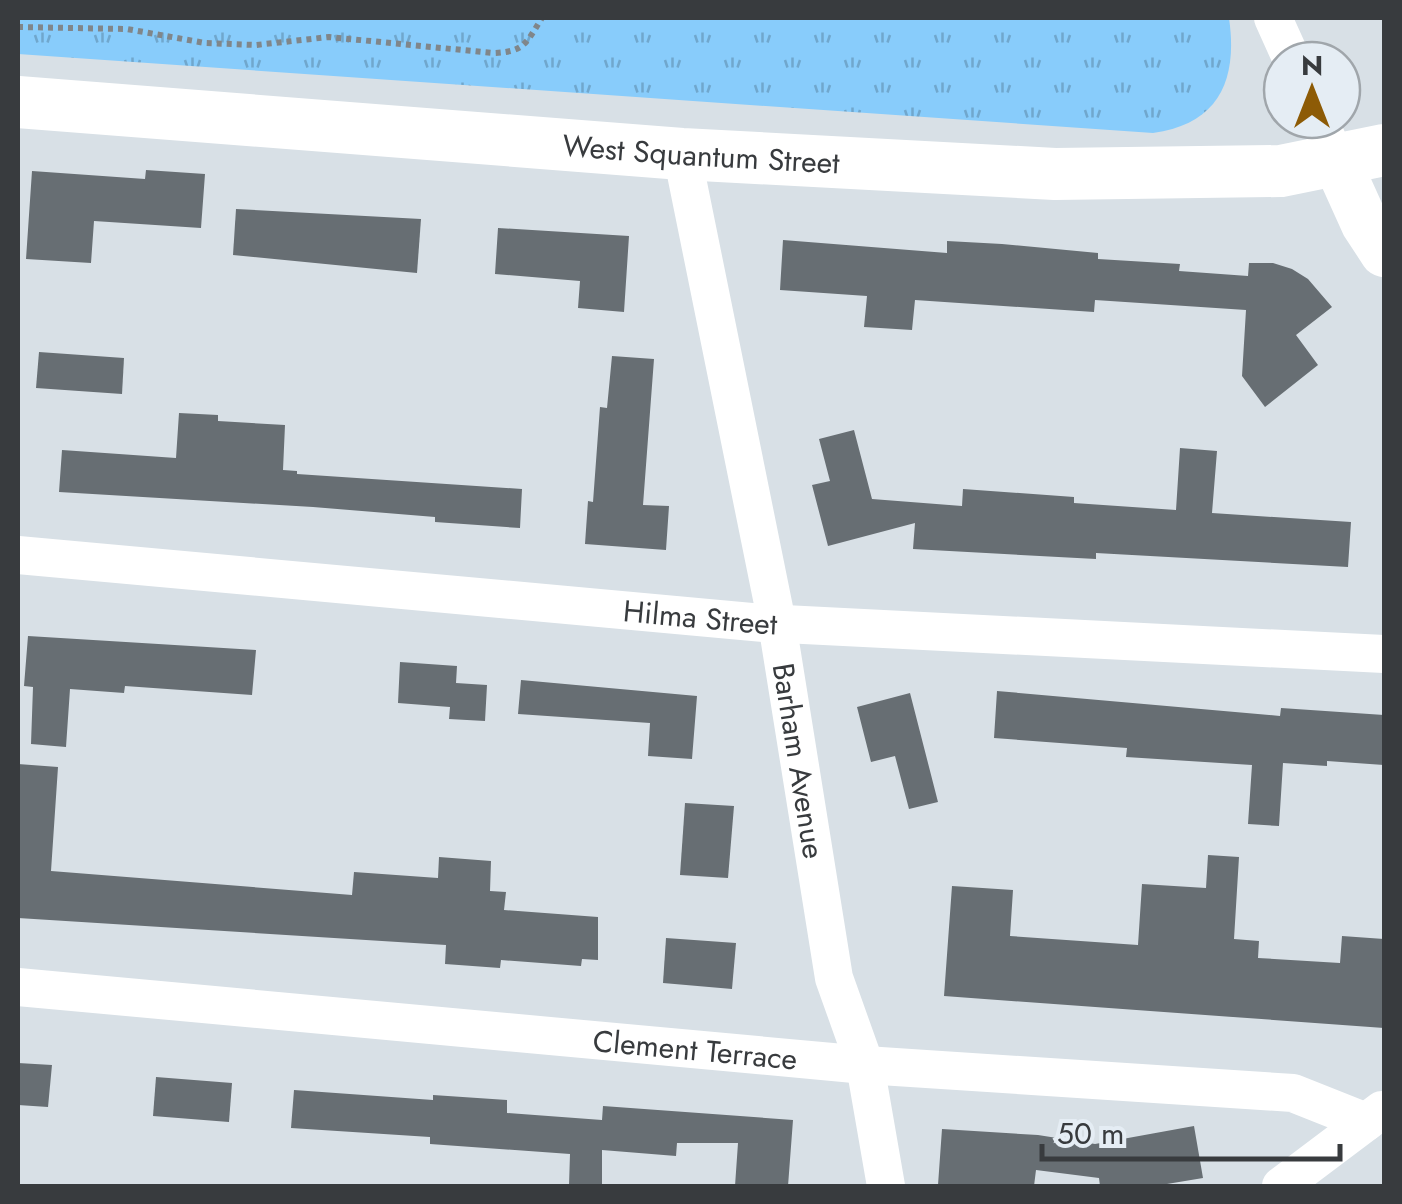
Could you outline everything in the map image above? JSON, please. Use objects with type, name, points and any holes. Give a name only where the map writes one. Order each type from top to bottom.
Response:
[{"type":"main road","name":"West Squantum Street","points":[[18,102],[682,154],[1096,175],[1248,173],[1347,144]]},
{"type":"street","points":[[1347,144],[1360,214],[1384,253]]},
{"type":"street","name":"Barham Avenue","points":[[682,154],[776,623],[834,978],[865,1066],[886,1186]]},
{"type":"street","name":"Hilma Street","points":[[18,555],[776,623],[1384,654]]},
{"type":"street","name":"Clement Terrace","points":[[18,987],[865,1066],[1293,1093],[1376,1115]]},
{"type":"street","points":[[1280,1186],[1376,1115]]},
{"type":"path","points":[[18,27],[128,29],[240,45],[329,37],[515,52],[524,46],[542,18]]},
{"type":"green space","points":[[18,18],[1229,18],[1231,40],[1226,79],[1208,109],[1176,128],[1153,133],[18,54]]},
{"type":"building","points":[[146,170],[205,174],[201,228],[94,221],[91,263],[26,259],[32,171],[145,179]]},
{"type":"building","points":[[236,209],[421,219],[417,273],[233,255]]},
{"type":"building","points":[[498,228],[629,236],[624,312],[578,308],[580,281],[495,274]]},
{"type":"building","points":[[783,240],[947,253],[947,241],[1002,244],[1098,253],[1098,259],[1180,264],[1179,271],[1248,276],[1249,263],[1273,263],[1308,279],[1332,307],[1296,335],[1318,365],[1265,407],[1242,376],[1246,310],[1095,300],[1094,312],[915,300],[912,330],[864,327],[867,296],[780,290]]},
{"type":"building","points":[[39,352],[124,358],[122,394],[36,388]]},
{"type":"building","points":[[612,356],[654,359],[643,505],[669,506],[666,550],[585,544],[588,501],[593,502],[600,407],[607,408]]},
{"type":"building","points":[[179,413],[218,415],[218,421],[285,425],[283,470],[297,474],[522,489],[520,528],[313,507],[59,492],[62,450],[176,458]]},
{"type":"building","points":[[854,430],[872,499],[962,506],[963,489],[1074,497],[1074,503],[1176,510],[1180,448],[1217,451],[1212,513],[1351,522],[1348,567],[1096,553],[1096,559],[913,549],[915,523],[828,546],[812,485],[830,481],[819,439]]},
{"type":"building","points":[[28,636],[256,650],[252,695],[125,686],[124,693],[70,689],[66,747],[31,744],[33,687],[24,686]]},
{"type":"building","points":[[400,662],[457,666],[456,683],[487,685],[485,721],[449,719],[450,707],[398,703]]},
{"type":"building","points":[[521,680],[697,696],[692,759],[648,756],[650,723],[518,714]]},
{"type":"building","points":[[997,691],[1280,716],[1281,708],[1384,715],[1384,765],[1283,763],[1279,826],[1248,824],[1252,765],[1126,757],[1127,748],[994,738]]},
{"type":"building","points":[[910,693],[938,802],[909,809],[895,756],[871,762],[857,707]]},
{"type":"building","points":[[18,764],[58,767],[51,871],[352,895],[354,872],[438,878],[439,857],[491,861],[490,891],[506,892],[504,910],[598,917],[598,960],[582,959],[581,966],[501,960],[500,968],[445,964],[446,945],[18,918]]},
{"type":"building","points":[[685,803],[734,806],[728,878],[680,875]]},
{"type":"building","points":[[1208,855],[1239,857],[1234,939],[1259,941],[1258,958],[1340,963],[1342,936],[1384,939],[1384,1028],[944,996],[952,886],[1013,890],[1010,936],[1138,945],[1142,884],[1206,888]]},
{"type":"building","points":[[666,938],[736,943],[732,989],[663,983]]},
{"type":"building","points":[[18,1063],[52,1065],[48,1107],[18,1105]]},
{"type":"building","points":[[156,1077],[232,1083],[229,1122],[153,1116]]},
{"type":"building","points":[[294,1090],[433,1100],[433,1095],[507,1100],[507,1113],[602,1120],[603,1106],[793,1120],[788,1186],[735,1186],[738,1143],[677,1143],[676,1156],[602,1150],[602,1186],[569,1186],[570,1154],[430,1144],[430,1137],[291,1128]]},
{"type":"building","points":[[1194,1126],[1203,1178],[1155,1186],[1100,1186],[1099,1178],[1036,1170],[1034,1186],[938,1185],[942,1129],[1038,1135],[1095,1144]]}]
